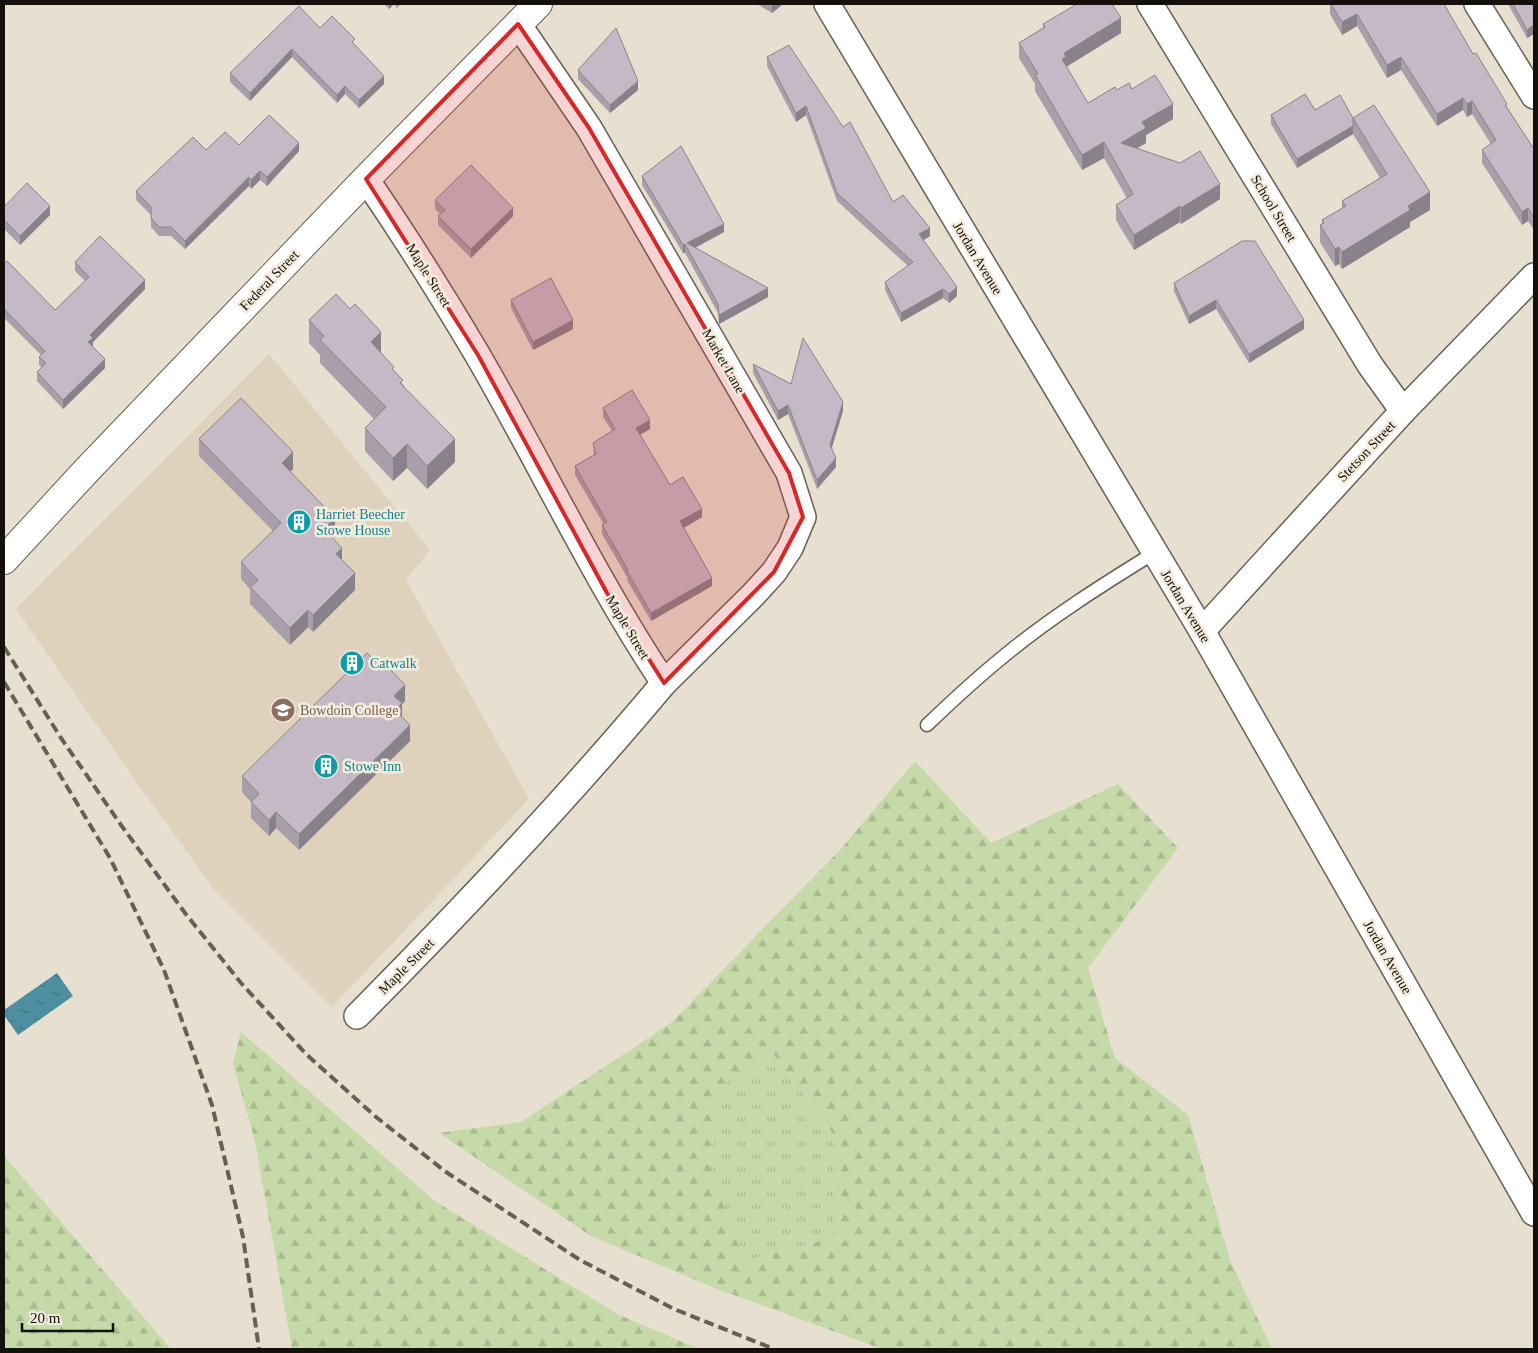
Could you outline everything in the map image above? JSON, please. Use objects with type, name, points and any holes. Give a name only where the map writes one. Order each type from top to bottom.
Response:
[{"type":"street","name":"Federal Street","points":[[4,560],[366,178],[538,4]]},
{"type":"street","name":"Jordan Avenue","points":[[827,4],[1202,631],[1534,1213]]},
{"type":"street","name":"School Street","points":[[1150,4],[1370,365],[1403,411]]},
{"type":"street","points":[[1477,4],[1534,96]]},
{"type":"street","name":"Market Lane","points":[[518,24],[589,128],[789,473],[803,517],[790,548],[774,572],[664,684]]},
{"type":"street","name":"Maple Street","points":[[357,1016],[444,928],[546,819],[664,684],[607,593],[478,355],[413,248],[366,178]]},
{"type":"street","name":"Stetson Street","points":[[1202,631],[1403,411],[1534,276]]},
{"type":"lane","points":[[927,725],[1026,638],[1074,604],[1154,553]]},
{"type":"highlighted area","points":[[518,24],[589,128],[789,473],[803,517],[774,572],[664,683],[607,593],[478,355],[366,179]]},
{"type":"shaded area","name":"Bowdoin College","points":[[269,354],[430,550],[406,580],[529,799],[332,1007],[214,889],[137,783],[16,609]]},
{"type":"green space","points":[[915,761],[991,843],[1118,784],[1178,848],[1088,968],[1115,1058],[1188,1115],[1230,1260],[1272,1349],[882,1349],[717,1289],[591,1236],[439,1133],[521,1122],[671,1023],[841,849]],"holes":[[[774,1055],[835,1136],[834,1237],[745,1261],[710,1167],[717,1088]]]},
{"type":"green space","points":[[241,1032],[435,1201],[617,1314],[699,1349],[292,1349],[255,1141],[233,1063]]},
{"type":"green space","points":[[773,1054],[835,1136],[834,1237],[745,1261],[710,1167],[717,1088]]},
{"type":"green space","points":[[4,1156],[171,1349],[4,1349]]},
{"type":"water","points":[[57,973],[73,996],[18,1035],[4,1015],[4,1010]]},
{"type":"building","points":[[1077,4],[1112,4],[1121,18],[1064,53],[1066,57],[1062,59],[1088,103],[1115,87],[1117,90],[1129,83],[1132,89],[1155,75],[1173,104],[1142,122],[1146,128],[1121,143],[1180,163],[1200,151],[1220,184],[1134,235],[1116,205],[1133,194],[1104,142],[1082,155],[1035,75],[1038,74],[1019,43],[1045,27],[1043,24]]},
{"type":"building","points":[[1331,4],[1444,4],[1473,54],[1476,53],[1507,104],[1505,105],[1534,149],[1534,218],[1528,208],[1522,212],[1482,150],[1496,140],[1472,101],[1467,104],[1463,98],[1437,114],[1401,57],[1387,65],[1357,14],[1342,22]]},
{"type":"building","points":[[1513,4],[1534,4],[1534,25],[1527,30]]},
{"type":"building","points":[[299,6],[320,28],[332,16],[355,39],[352,42],[384,76],[359,100],[345,86],[337,95],[292,49],[250,93],[230,73]]},
{"type":"building","points":[[616,28],[638,81],[610,105],[578,70]]},
{"type":"building","points":[[789,45],[843,127],[850,122],[893,202],[903,195],[930,228],[919,234],[957,287],[949,294],[943,289],[901,313],[885,282],[913,262],[837,193],[806,106],[796,113],[767,57]]},
{"type":"building","points":[[1305,94],[1315,110],[1340,95],[1353,118],[1353,126],[1297,159],[1271,115]]},
{"type":"building","points":[[1374,105],[1430,192],[1408,206],[1410,210],[1342,252],[1339,247],[1335,249],[1320,225],[1324,223],[1322,220],[1346,206],[1342,201],[1387,174],[1353,118]]},
{"type":"building","points":[[269,115],[299,143],[267,177],[260,171],[251,180],[249,177],[185,241],[171,227],[159,227],[151,218],[151,207],[136,191],[193,137],[206,150],[225,132],[239,145]]},
{"type":"building","points":[[681,146],[724,224],[687,243],[768,288],[719,315],[718,304],[685,244],[683,245],[642,176]]},
{"type":"building","points":[[471,165],[513,208],[471,249],[438,216],[445,210],[435,200]]},
{"type":"building","points":[[27,183],[50,206],[20,236],[4,220],[4,207]]},
{"type":"building","points":[[100,236],[145,280],[90,335],[93,338],[88,342],[105,359],[63,400],[37,372],[46,363],[39,357],[45,351],[4,309],[4,264],[7,261],[55,310],[89,277],[75,262]]},
{"type":"building","points":[[1242,241],[1255,241],[1304,320],[1249,354],[1216,300],[1189,316],[1174,283]]},
{"type":"building","points":[[551,278],[573,320],[533,342],[511,300]]},
{"type":"building","points":[[336,294],[350,309],[355,304],[381,332],[371,342],[394,367],[392,369],[403,380],[400,383],[455,439],[427,466],[407,444],[393,458],[365,428],[386,407],[320,340],[324,336],[309,320]]},
{"type":"building","points":[[803,338],[843,402],[830,445],[836,458],[817,480],[788,405],[778,411],[753,364],[791,384]]},
{"type":"building","points":[[632,390],[650,420],[636,428],[670,485],[683,477],[702,509],[680,521],[712,578],[651,613],[602,525],[607,522],[575,466],[596,454],[593,443],[615,429],[603,408]]},
{"type":"building","name":"Harriet Beecher Stowe House","points":[[241,398],[293,452],[282,463],[335,518],[324,529],[342,548],[336,554],[355,573],[313,615],[308,610],[290,628],[250,587],[258,580],[241,562],[281,523],[199,439]]},
{"type":"building","name":"Stowe Inn","points":[[367,653],[385,671],[389,668],[405,685],[394,696],[402,703],[395,710],[410,725],[299,834],[276,812],[269,820],[251,802],[259,794],[242,776]]},
{"type":"railway","points":[[4,647],[61,738],[185,913],[241,983],[306,1054],[376,1117],[446,1172],[580,1260],[674,1309],[774,1349]]},
{"type":"railway","points":[[4,682],[110,858],[164,970],[212,1105],[243,1237],[259,1349]]},
{"type":"place","name":"Harriet Beecher Stowe House","points":[[299,522]]},
{"type":"place","name":"Catwalk","points":[[352,663]]},
{"type":"place","name":"Bowdoin College","points":[[283,710]]},
{"type":"place","name":"Stowe Inn","points":[[326,766]]}]
